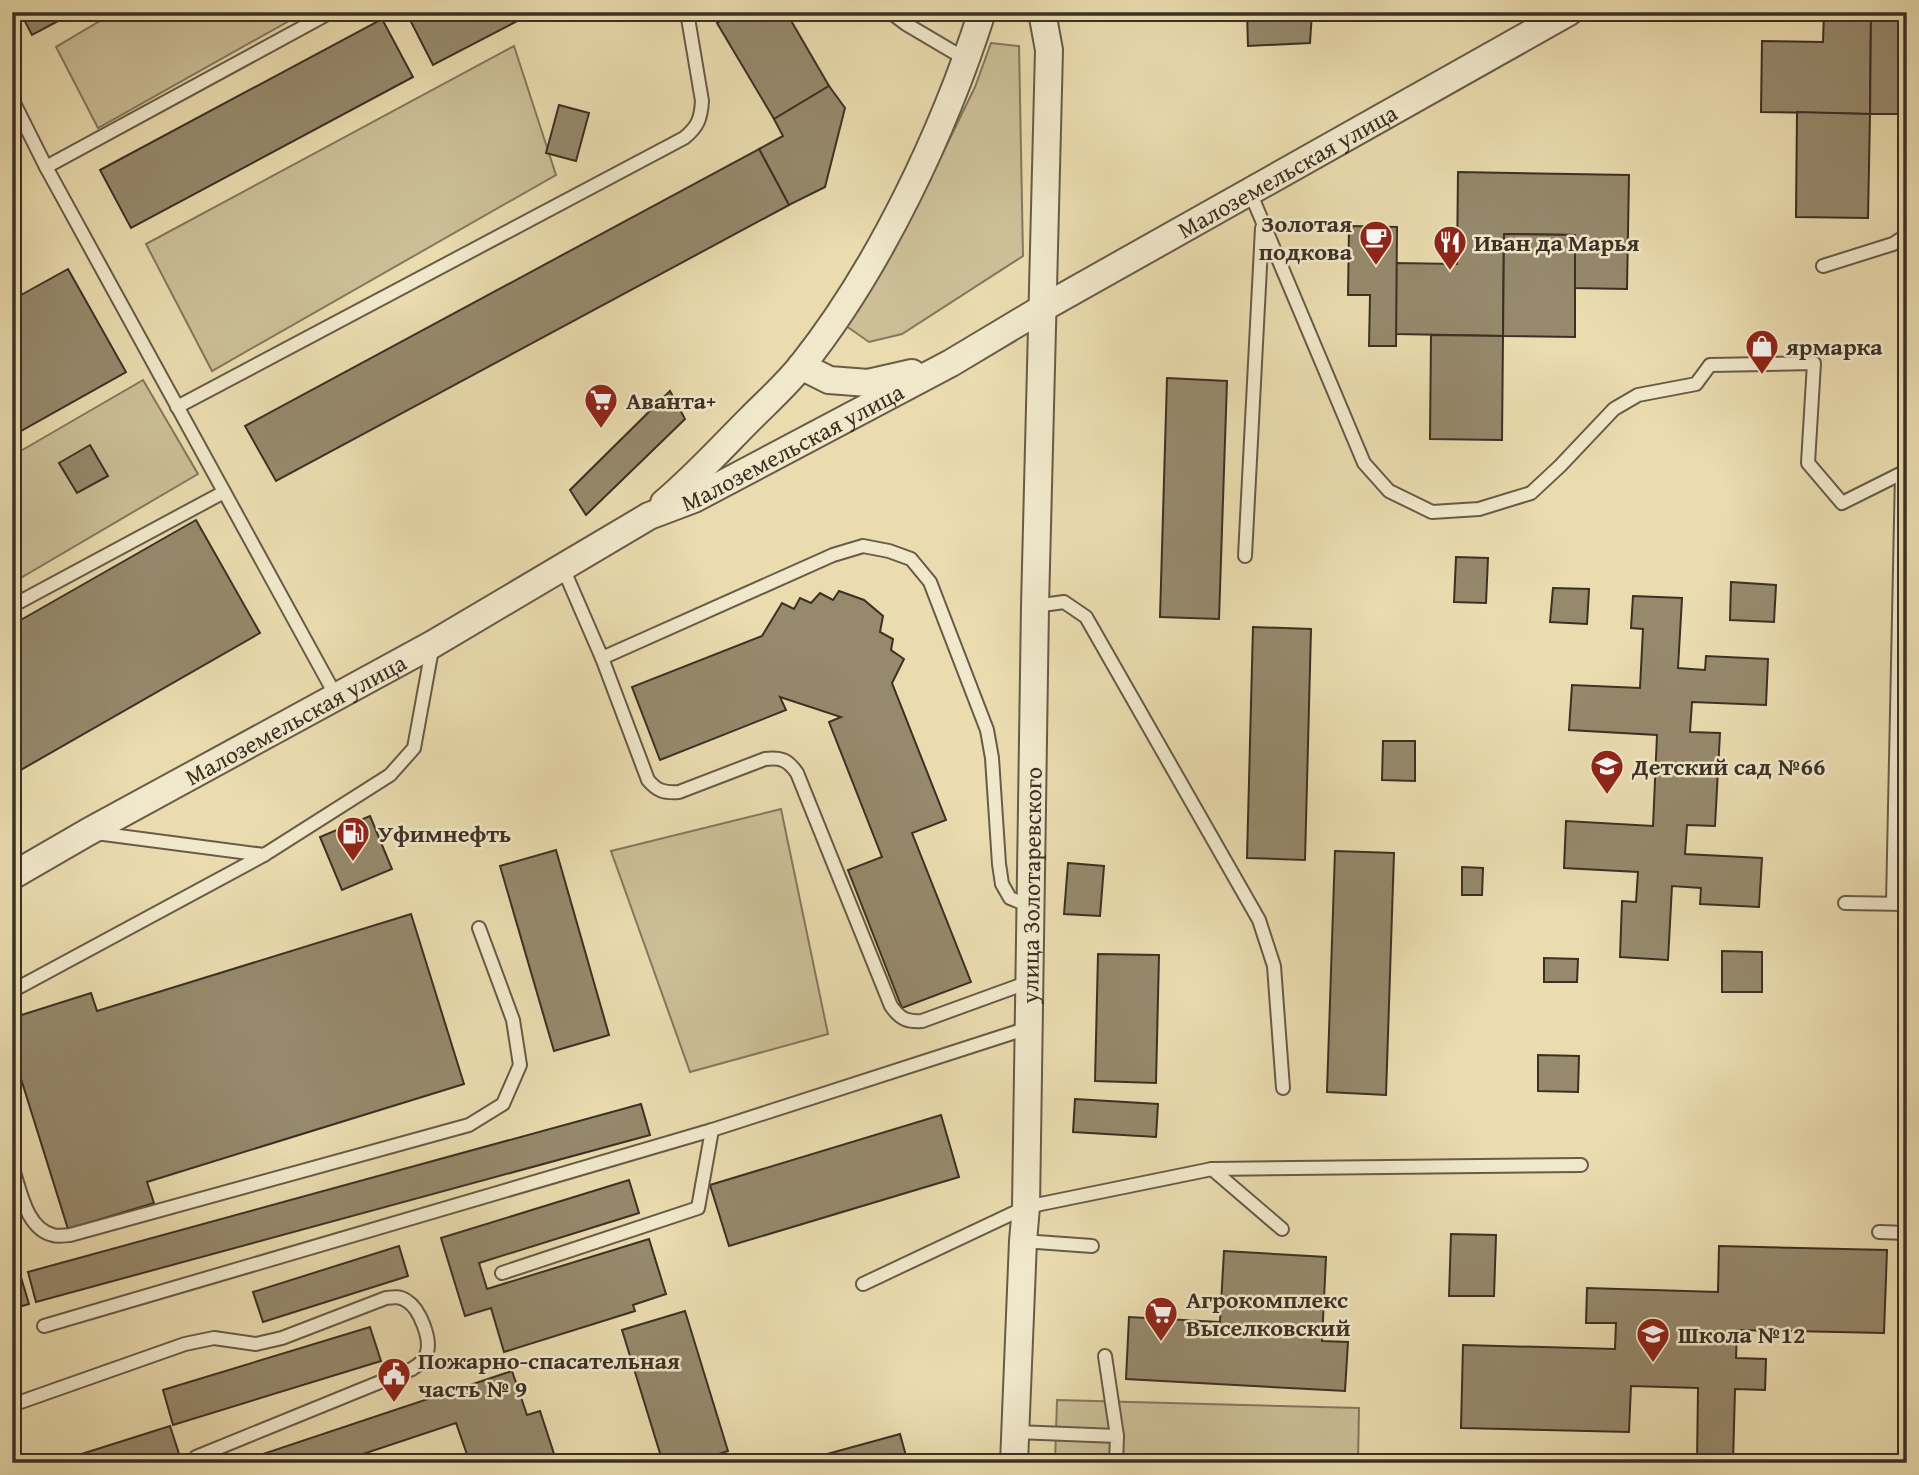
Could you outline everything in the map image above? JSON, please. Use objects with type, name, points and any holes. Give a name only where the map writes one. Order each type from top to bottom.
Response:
[{"type":"street","points":[[649,516],[687,484],[802,366],[845,304],[886,236],[923,160],[967,60],[982,12]]},
{"type":"street","name":"улица Золотаревского","points":[[1014,1463],[1026,1207],[1035,606],[1049,50],[1042,12]]},
{"type":"street","name":"Малоземельская улица","points":[[12,876],[433,644],[649,516],[694,499],[951,363],[1043,308],[1569,12]]},
{"type":"street","points":[[802,366],[829,380],[868,383],[951,363]]},
{"type":"lane","points":[[47,167],[331,12]]},
{"type":"lane","points":[[177,407],[684,138],[695,129],[702,116],[702,101],[687,12]]},
{"type":"lane","points":[[890,12],[967,60]]},
{"type":"lane","points":[[12,99],[336,696]]},
{"type":"lane","points":[[1250,192],[1364,463],[1389,491],[1432,512],[1479,509],[1531,493],[1614,408],[1638,395],[1696,384],[1710,365],[1814,363],[1808,463],[1842,503],[1904,473],[1893,904]]},
{"type":"lane","points":[[1245,556],[1262,221]]},
{"type":"lane","points":[[1823,266],[1893,244],[1907,235]]},
{"type":"lane","points":[[12,606],[224,492]]},
{"type":"lane","points":[[602,658],[834,555],[863,546],[911,559],[930,582],[987,730],[992,758],[1002,884],[1010,898],[1031,906]]},
{"type":"lane","points":[[563,568],[602,658],[648,780],[656,789],[667,793],[679,792],[765,759],[778,757],[790,763],[797,773],[891,1006],[898,1016],[910,1021],[922,1021],[1029,982]]},
{"type":"lane","points":[[1035,606],[1064,603],[1086,617],[1259,920],[1274,966],[1283,1088]]},
{"type":"lane","points":[[12,991],[264,855],[390,775],[414,748],[433,644]]},
{"type":"lane","points":[[88,832],[264,855]]},
{"type":"lane","points":[[1844,903],[1907,904]]},
{"type":"lane","points":[[12,1166],[28,1213],[37,1227],[53,1236],[70,1235],[469,1125],[503,1104],[520,1065],[513,1020],[479,928]]},
{"type":"lane","points":[[44,1326],[712,1130],[1028,1028]]},
{"type":"lane","points":[[502,1273],[698,1208],[712,1130]]},
{"type":"lane","points":[[863,1284],[1026,1207],[1212,1169],[1581,1165]]},
{"type":"lane","points":[[1212,1169],[1282,1229]]},
{"type":"lane","points":[[1879,1231],[1907,1233]]},
{"type":"lane","points":[[1023,1241],[1092,1246]]},
{"type":"lane","points":[[12,1405],[185,1344],[214,1338],[256,1344],[282,1338],[386,1298],[398,1297],[410,1302],[418,1313],[428,1350],[423,1362],[412,1369],[196,1457]]},
{"type":"lane","points":[[1105,1356],[1117,1436],[1116,1463]]},
{"type":"lane","points":[[1015,1433],[1117,1436]]},
{"type":"shaded area","points":[[115,12],[305,12],[98,128],[56,47]]},
{"type":"shaded area","points":[[991,43],[1019,46],[1023,256],[902,334],[869,342],[842,323],[914,212],[975,87]]},
{"type":"shaded area","points":[[514,46],[556,175],[212,371],[146,244]]},
{"type":"shaded area","points":[[143,380],[198,474],[12,583],[12,456]]},
{"type":"shaded area","points":[[781,809],[828,1034],[690,1072],[611,851]]},
{"type":"shaded area","points":[[1057,1400],[1359,1408],[1358,1463],[1055,1463]]},
{"type":"building","points":[[20,12],[75,12],[32,35]]},
{"type":"building","points":[[406,12],[520,12],[523,18],[433,65]]},
{"type":"building","points":[[735,12],[786,12],[829,86],[774,119],[717,23]]},
{"type":"building","points":[[1247,12],[1312,12],[1310,43],[1248,46]]},
{"type":"building","points":[[1824,12],[1871,12],[1870,114],[1761,112],[1762,41],[1823,42]]},
{"type":"building","points":[[1871,12],[1907,12],[1907,114],[1870,114]]},
{"type":"building","points":[[382,19],[413,77],[131,228],[100,170]]},
{"type":"building","points":[[829,86],[845,108],[825,187],[789,205],[759,149],[783,136],[774,119]]},
{"type":"building","points":[[559,105],[589,113],[576,161],[546,153]]},
{"type":"building","points":[[1797,112],[1870,114],[1868,218],[1796,217]]},
{"type":"building","points":[[759,149],[789,205],[276,481],[245,426]]},
{"type":"building","points":[[1458,172],[1629,175],[1627,289],[1574,288],[1575,235],[1504,234],[1503,336],[1396,334],[1396,263],[1457,264]]},
{"type":"building","points":[[1349,226],[1397,227],[1396,346],[1369,346],[1370,295],[1348,295]]},
{"type":"building","points":[[1504,234],[1575,235],[1575,337],[1503,336]]},
{"type":"building","points":[[68,269],[126,372],[12,436],[12,300]]},
{"type":"building","points":[[1431,335],[1503,336],[1502,440],[1430,439]]},
{"type":"building","points":[[1167,378],[1227,381],[1219,619],[1160,617]]},
{"type":"building","points":[[670,391],[685,419],[586,515],[570,490]]},
{"type":"building","points":[[90,445],[108,476],[77,493],[59,463]]},
{"type":"building","points":[[196,520],[260,633],[12,775],[12,625]]},
{"type":"building","points":[[1456,557],[1488,558],[1486,603],[1454,602]]},
{"type":"building","points":[[1731,582],[1776,585],[1774,622],[1730,620]]},
{"type":"building","points":[[1553,588],[1589,589],[1587,624],[1550,622]]},
{"type":"building","points":[[839,591],[864,600],[883,616],[880,632],[893,639],[891,650],[904,659],[892,683],[946,820],[912,833],[971,982],[902,1008],[848,870],[882,857],[829,722],[841,717],[780,697],[786,710],[660,760],[632,687],[762,636],[782,603],[794,609],[800,598],[811,603],[820,593],[833,600]]},
{"type":"building","points":[[1633,596],[1682,598],[1678,668],[1705,670],[1706,656],[1768,659],[1766,705],[1692,702],[1690,732],[1720,733],[1715,826],[1687,825],[1685,854],[1762,858],[1759,907],[1700,904],[1701,888],[1672,886],[1668,960],[1620,957],[1622,901],[1636,902],[1638,872],[1564,868],[1566,821],[1653,826],[1657,735],[1569,730],[1572,685],[1640,688],[1643,629],[1631,628]]},
{"type":"building","points":[[1253,627],[1311,629],[1305,860],[1247,858]]},
{"type":"building","points":[[1383,741],[1415,741],[1415,781],[1382,780]]},
{"type":"building","points":[[370,816],[392,869],[342,890],[320,837]]},
{"type":"building","points":[[556,850],[609,1035],[554,1051],[500,866]]},
{"type":"building","points":[[1335,851],[1394,853],[1386,1095],[1327,1092]]},
{"type":"building","points":[[1068,863],[1104,866],[1100,916],[1064,914]]},
{"type":"building","points":[[1462,867],[1483,868],[1482,895],[1462,895]]},
{"type":"building","points":[[411,914],[464,1084],[147,1182],[154,1203],[68,1229],[12,1050],[12,1018],[91,993],[97,1011]]},
{"type":"building","points":[[1722,951],[1762,952],[1762,992],[1722,992]]},
{"type":"building","points":[[1098,954],[1159,955],[1156,1083],[1095,1081]]},
{"type":"building","points":[[1544,958],[1578,959],[1577,982],[1544,982]]},
{"type":"building","points":[[1538,1055],[1579,1056],[1578,1092],[1538,1091]]},
{"type":"building","points":[[1075,1099],[1158,1104],[1156,1137],[1073,1132]]},
{"type":"building","points":[[641,1104],[650,1135],[36,1302],[28,1272]]},
{"type":"building","points":[[941,1115],[959,1177],[729,1246],[710,1185]]},
{"type":"building","points":[[629,1180],[639,1213],[479,1263],[487,1289],[649,1239],[666,1294],[633,1305],[635,1311],[504,1352],[491,1308],[465,1316],[441,1238]]},
{"type":"building","points":[[1451,1234],[1496,1235],[1494,1296],[1449,1296]]},
{"type":"building","points":[[399,1246],[408,1276],[263,1322],[253,1292]]},
{"type":"building","points":[[1719,1246],[1887,1250],[1884,1333],[1737,1330],[1736,1358],[1766,1359],[1765,1390],[1735,1389],[1733,1463],[1697,1463],[1698,1388],[1631,1386],[1629,1432],[1461,1428],[1463,1345],[1615,1349],[1616,1323],[1586,1323],[1587,1288],[1718,1292]]},
{"type":"building","points":[[1224,1251],[1326,1257],[1322,1341],[1348,1342],[1345,1391],[1126,1379],[1129,1317],[1220,1322]]},
{"type":"building","points":[[17,1264],[29,1304],[12,1309],[12,1265]]},
{"type":"building","points":[[685,1311],[728,1451],[691,1463],[663,1463],[622,1330]]},
{"type":"building","points":[[370,1327],[381,1361],[173,1425],[163,1390]]},
{"type":"building","points":[[512,1371],[527,1415],[540,1411],[557,1463],[470,1463],[456,1423],[336,1463],[236,1463]]},
{"type":"building","points":[[170,1426],[182,1463],[53,1463]]},
{"type":"building","points":[[900,1434],[908,1463],[798,1462]]},
{"type":"building","points":[[1146,1456],[1230,1463],[1146,1463]]},
{"type":"place","name":"Золотая подкова","points":[[1376,267]]},
{"type":"place","name":"Иван да Марья","points":[[1450,272]]},
{"type":"place","name":"ярмарка","points":[[1762,376]]},
{"type":"place","name":"Аванта+","points":[[601,430]]},
{"type":"place","name":"Детский сад №66","points":[[1607,796]]},
{"type":"place","name":"Уфимнефть","points":[[353,863]]},
{"type":"place","name":"Агрокомплекс Выселковский","points":[[1161,1343]]},
{"type":"place","name":"Школа №12","points":[[1653,1364]]},
{"type":"place","name":"Пожарно-спасательная часть № 9","points":[[394,1404]]}]
